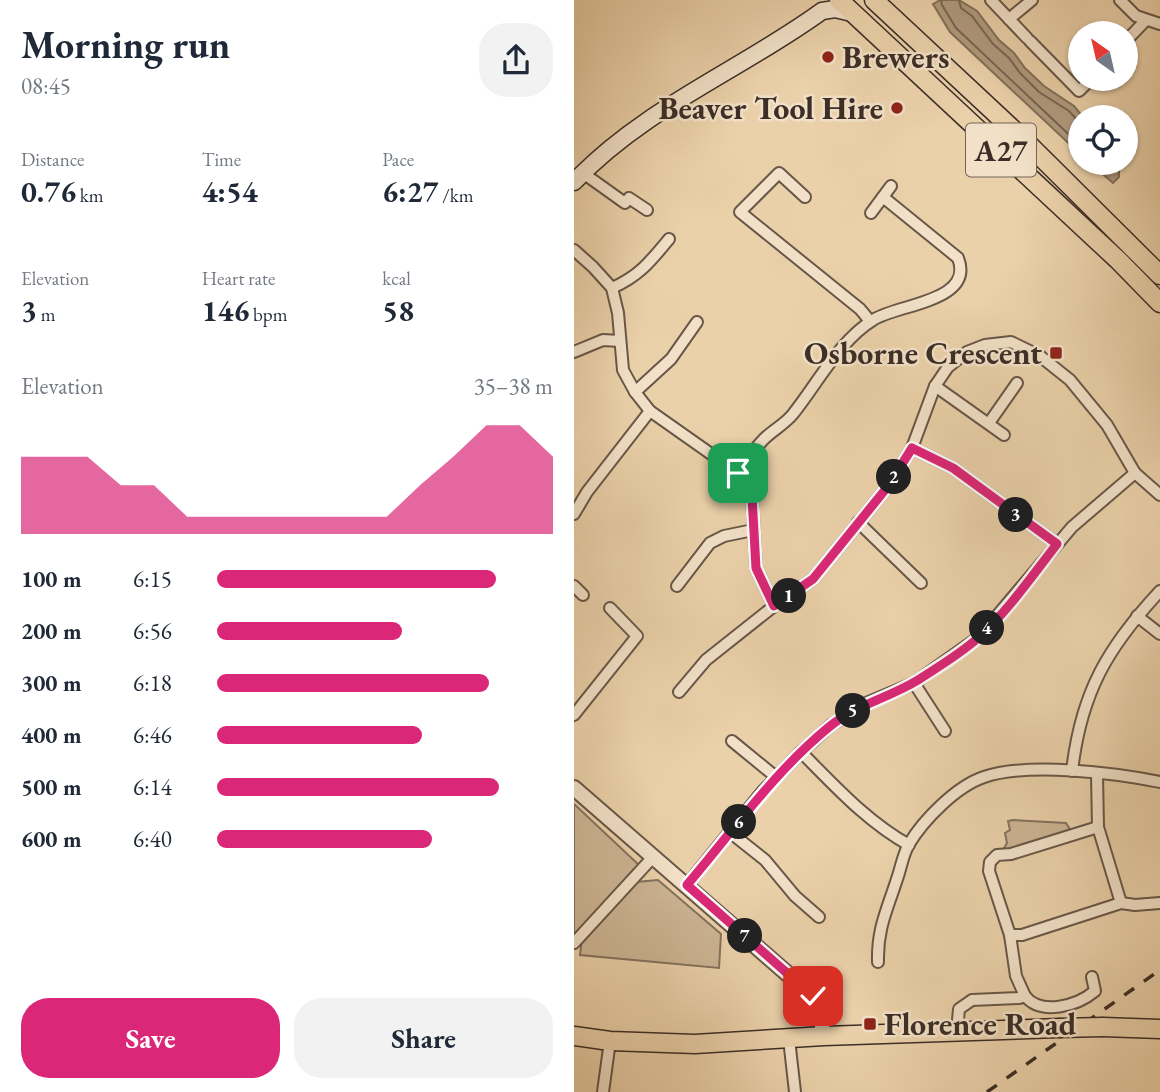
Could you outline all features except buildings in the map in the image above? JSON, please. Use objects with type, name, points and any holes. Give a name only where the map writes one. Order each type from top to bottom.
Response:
[{"type":"main road","name":"A27","points":[[839,0],[1012,160],[1160,303]]},
{"type":"main road","name":"A27","points":[[874,0],[1021,137],[1160,275]]},
{"type":"main road","points":[[579,177],[656,114],[822,6],[852,13]]},
{"type":"main road","points":[[574,1036],[610,1041],[695,1044],[957,1031],[1103,1027],[1160,1029]]},
{"type":"street","points":[[991,0],[1068,80]]},
{"type":"street","points":[[1009,19],[1032,0]]},
{"type":"street","points":[[1120,0],[1136,16],[1160,24]]},
{"type":"street","points":[[1138,29],[1146,20]]},
{"type":"street","points":[[805,197],[779,173],[740,212],[860,309],[870,321]]},
{"type":"street","points":[[579,177],[625,203],[629,198],[647,210]]},
{"type":"street","points":[[871,213],[891,186]]},
{"type":"street","points":[[738,473],[763,440],[787,421],[855,334],[870,321],[898,308],[946,293],[960,278],[958,258],[883,197]]},
{"type":"street","points":[[612,288],[639,274],[669,239]]},
{"type":"street","points":[[574,250],[612,288],[618,313],[623,370],[635,391],[650,411],[738,473],[752,496],[756,568],[774,606]]},
{"type":"street","points":[[635,391],[671,359],[697,322]]},
{"type":"street","points":[[574,352],[603,340],[620,341]]},
{"type":"street","points":[[679,692],[706,660],[813,579],[889,485],[912,448],[935,386],[948,367],[967,352],[985,345],[1011,342],[1040,356],[1070,380],[1107,425],[1135,473],[1160,495]]},
{"type":"street","points":[[989,423],[1017,383]]},
{"type":"street","points":[[935,386],[1004,435]]},
{"type":"street","points":[[574,514],[581,493],[650,411]]},
{"type":"street","points":[[912,448],[953,468],[1057,544]]},
{"type":"street","points":[[687,885],[776,777],[801,752],[831,725],[864,704],[914,682],[979,637],[1057,544],[1091,509],[1135,473]]},
{"type":"street","points":[[858,522],[921,583]]},
{"type":"street","points":[[677,586],[710,543],[724,536],[753,530]]},
{"type":"street","points":[[574,586],[583,595]]},
{"type":"street","points":[[1072,771],[1076,735],[1084,705],[1115,645],[1160,591]]},
{"type":"street","points":[[574,715],[637,636],[610,608]]},
{"type":"street","points":[[1137,616],[1160,634]]},
{"type":"street","points":[[914,682],[945,731]]},
{"type":"street","points":[[732,741],[776,777]]},
{"type":"street","points":[[801,752],[867,816],[891,836],[909,845]]},
{"type":"street","points":[[878,962],[878,938],[909,845],[946,802],[962,788],[984,777],[1014,771],[1072,771],[1160,782]]},
{"type":"street","points":[[1097,774],[1098,827],[1121,903]]},
{"type":"street","points":[[574,788],[813,996],[818,1006],[824,1036]]},
{"type":"street","points":[[1091,977],[1095,991],[1074,1003],[1040,1006],[1024,996],[1016,976],[1010,936],[989,871],[993,858],[1098,827]]},
{"type":"street","points":[[731,833],[765,860],[795,896],[820,917]]},
{"type":"street","points":[[574,943],[653,857]]},
{"type":"street","points":[[1010,936],[1121,903],[1160,903]]},
{"type":"street","points":[[957,1031],[959,1009],[967,1002],[1019,999],[1024,996]]},
{"type":"street","points":[[789,1039],[795,1092]]},
{"type":"street","points":[[603,1092],[610,1041]]},
{"type":"shaded area","points":[[574,804],[639,865],[574,936]]},
{"type":"shaded area","points":[[1008,821],[1066,823],[1071,831],[1012,850],[1003,850],[1007,843],[1005,833],[1010,830]]},
{"type":"shaded area","points":[[658,880],[721,934],[719,968],[580,955],[582,939],[636,882]]},
{"type":"water","points":[[940,0],[959,0],[977,11],[1025,68],[1044,86],[1072,105],[1068,105],[1068,143],[950,32],[933,4]]},
{"type":"water","points":[[1104,175],[1119,175],[1113,183]]},
{"type":"railway","points":[[987,1092],[1160,970]]},
{"type":"place","name":"Brewers","points":[[828,57]]},
{"type":"place","name":"Beaver Tool Hire","points":[[897,108]]},
{"type":"place","name":"Osborne Crescent","points":[[1056,353]]},
{"type":"place","name":"Florence Road","points":[[870,1024]]},
{"type":"route","points":[[738,473],[752,496],[756,568],[774,606],[813,579],[889,485],[912,448],[953,468],[1057,544],[979,637],[914,682],[864,704],[831,725],[801,752],[762,792],[687,885],[813,996]]}]
